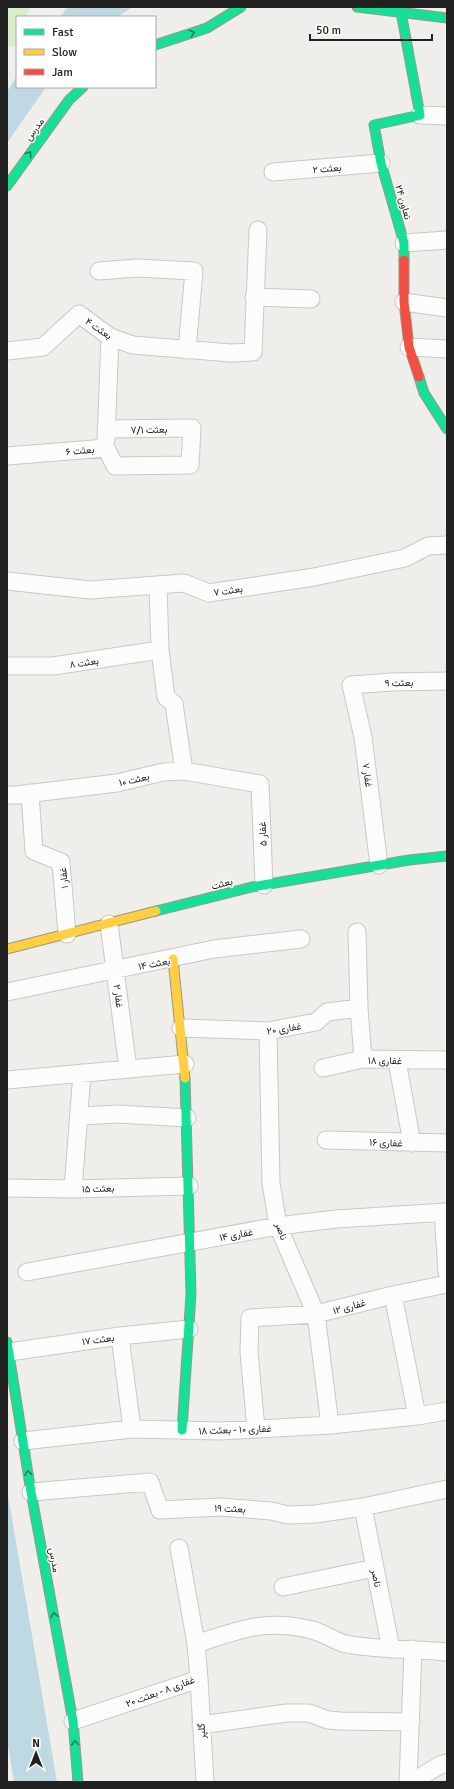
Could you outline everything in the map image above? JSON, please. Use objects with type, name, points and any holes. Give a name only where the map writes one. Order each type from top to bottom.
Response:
[{"type":"street","points":[[156,45],[207,28],[241,7]]},
{"type":"street","points":[[357,7],[447,18]]},
{"type":"street","points":[[401,12],[420,115],[447,116]]},
{"type":"street","name":"مدرس","points":[[7,186],[69,100],[82,88]]},
{"type":"street","name":"تعاون ۲۴","points":[[420,115],[374,125],[381,163],[404,243],[404,302],[409,347],[424,393],[447,429]]},
{"type":"street","name":"بعثت ۲","points":[[273,172],[381,163]]},
{"type":"street","points":[[258,230],[254,297],[312,299]]},
{"type":"street","points":[[404,243],[447,240]]},
{"type":"street","points":[[99,271],[137,268],[194,271],[187,350]]},
{"type":"street","name":"بعثت ۴","points":[[7,351],[43,347],[79,314],[110,337],[133,346],[187,350],[253,352],[254,297]]},
{"type":"street","points":[[404,302],[447,308]]},
{"type":"street","points":[[106,448],[110,337]]},
{"type":"street","points":[[409,347],[447,349]]},
{"type":"street","name":"بعثت ۷/۱","points":[[106,429],[192,428],[190,466]]},
{"type":"street","name":"بعثت ۶","points":[[7,456],[106,448],[115,466],[190,466]]},
{"type":"street","name":"بعثت ۷","points":[[7,580],[90,590],[184,583],[209,592],[314,576],[405,558],[428,546],[447,546]]},
{"type":"street","points":[[158,585],[160,650],[166,697],[174,704],[184,771]]},
{"type":"street","name":"بعثت ۸","points":[[7,666],[53,666],[160,650]]},
{"type":"street","name":"بعثت ۹","points":[[351,685],[392,682],[447,681]]},
{"type":"street","name":"غفار ۷","points":[[351,685],[363,737],[379,865]]},
{"type":"street","name":"بعثت ۱۰","points":[[7,794],[30,793],[117,783],[163,772],[184,771],[260,784]]},
{"type":"street","name":"غفار ۵","points":[[260,784],[264,885]]},
{"type":"street","name":"غفار ۱","points":[[30,793],[34,851],[61,862],[67,934]]},
{"type":"street","name":"بعثت","points":[[7,950],[264,885],[409,860],[447,856]]},
{"type":"street","name":"غفار ۲","points":[[108,924],[128,1069]]},
{"type":"street","points":[[357,932],[359,1008],[363,1059]]},
{"type":"street","name":"بعثت ۱۴","points":[[7,992],[236,946],[301,939]]},
{"type":"street","points":[[173,959],[185,1064],[189,1186],[191,1294],[182,1430]]},
{"type":"street","name":"غفاری ۲۰","points":[[181,1028],[268,1032],[316,1022],[326,1012],[359,1008]]},
{"type":"street","name":"ناصر","points":[[268,1032],[271,1183],[278,1226],[316,1314],[330,1425]]},
{"type":"street","name":"غفاری ۱۸","points":[[323,1068],[363,1059],[397,1061],[447,1060]]},
{"type":"street","points":[[397,1061],[412,1142]]},
{"type":"street","points":[[7,1080],[185,1064]]},
{"type":"street","points":[[73,1189],[82,1073]]},
{"type":"street","points":[[79,1116],[118,1114],[187,1118]]},
{"type":"street","name":"غفاری ۱۶","points":[[326,1140],[447,1143]]},
{"type":"street","name":"بعثت ۱۵","points":[[7,1188],[73,1189],[189,1186]]},
{"type":"street","points":[[445,1212],[447,1272]]},
{"type":"street","name":"غفاری ۱۴","points":[[27,1272],[278,1226],[336,1218],[445,1212]]},
{"type":"street","name":"غفاری ۱۲","points":[[256,1429],[249,1352],[250,1318],[316,1314],[393,1294],[447,1284]]},
{"type":"street","points":[[393,1294],[417,1416]]},
{"type":"street","name":"بعثت ۱۷","points":[[8,1347],[189,1329]]},
{"type":"street","points":[[120,1336],[132,1429]]},
{"type":"street","name":"مدرس","points":[[8,1347],[31,1492],[73,1721],[78,1782]]},
{"type":"street","name":"غفاری ۱۰ - بعثت ۱۸","points":[[23,1441],[132,1429],[256,1429],[330,1425],[417,1416],[447,1411]]},
{"type":"street","name":"بعثت ۱۹","points":[[31,1492],[150,1482],[160,1510],[220,1507],[271,1511],[288,1515],[315,1514],[363,1507],[447,1489]]},
{"type":"street","name":"ناصر","points":[[363,1507],[391,1649]]},
{"type":"street","name":"غفاری ۸ - بعثت ۲۰","points":[[73,1721],[199,1680],[196,1644],[179,1548]]},
{"type":"street","points":[[283,1587],[375,1568]]},
{"type":"street","points":[[196,1644],[236,1630],[263,1624],[290,1625],[314,1630],[345,1644],[391,1649],[447,1652]]},
{"type":"street","points":[[408,1782],[413,1649]]},
{"type":"street","name":"گلپر","points":[[199,1680],[204,1782]]},
{"type":"street","points":[[201,1724],[286,1713],[309,1713],[328,1720],[340,1721],[411,1722]]},
{"type":"street","points":[[412,1782],[440,1765],[447,1763]]},
{"type":"green space","points":[[10,7],[30,7],[26,16],[16,16],[15,46],[7,46],[7,9]]},
{"type":"water","points":[[68,7],[132,7],[119,16],[61,16]]},
{"type":"water","points":[[16,78],[16,88],[45,88],[7,143],[7,91]]},
{"type":"water","points":[[7,1489],[57,1782],[14,1782],[7,1740]]},
{"type":"traffic: fast","points":[[156,45],[207,28],[241,7]]},
{"type":"traffic: fast","points":[[357,7],[447,18]]},
{"type":"traffic: fast","points":[[401,12],[420,115],[374,125],[381,163],[404,243],[404,260]]},
{"type":"traffic: fast","points":[[7,186],[69,100],[82,88]]},
{"type":"traffic: fast","points":[[419,377],[424,393],[447,429]]},
{"type":"traffic: fast","points":[[156,911],[252,887],[409,860],[447,856]]},
{"type":"traffic: fast","points":[[182,1430],[191,1294],[185,1078]]},
{"type":"traffic: fast","points":[[7,1342],[31,1492],[73,1721],[78,1782]]},
{"type":"traffic: slow","points":[[7,949],[156,911]]},
{"type":"traffic: slow","points":[[173,959],[185,1078]]},
{"type":"traffic: jam","points":[[404,260],[404,302],[409,347],[419,377]]}]
